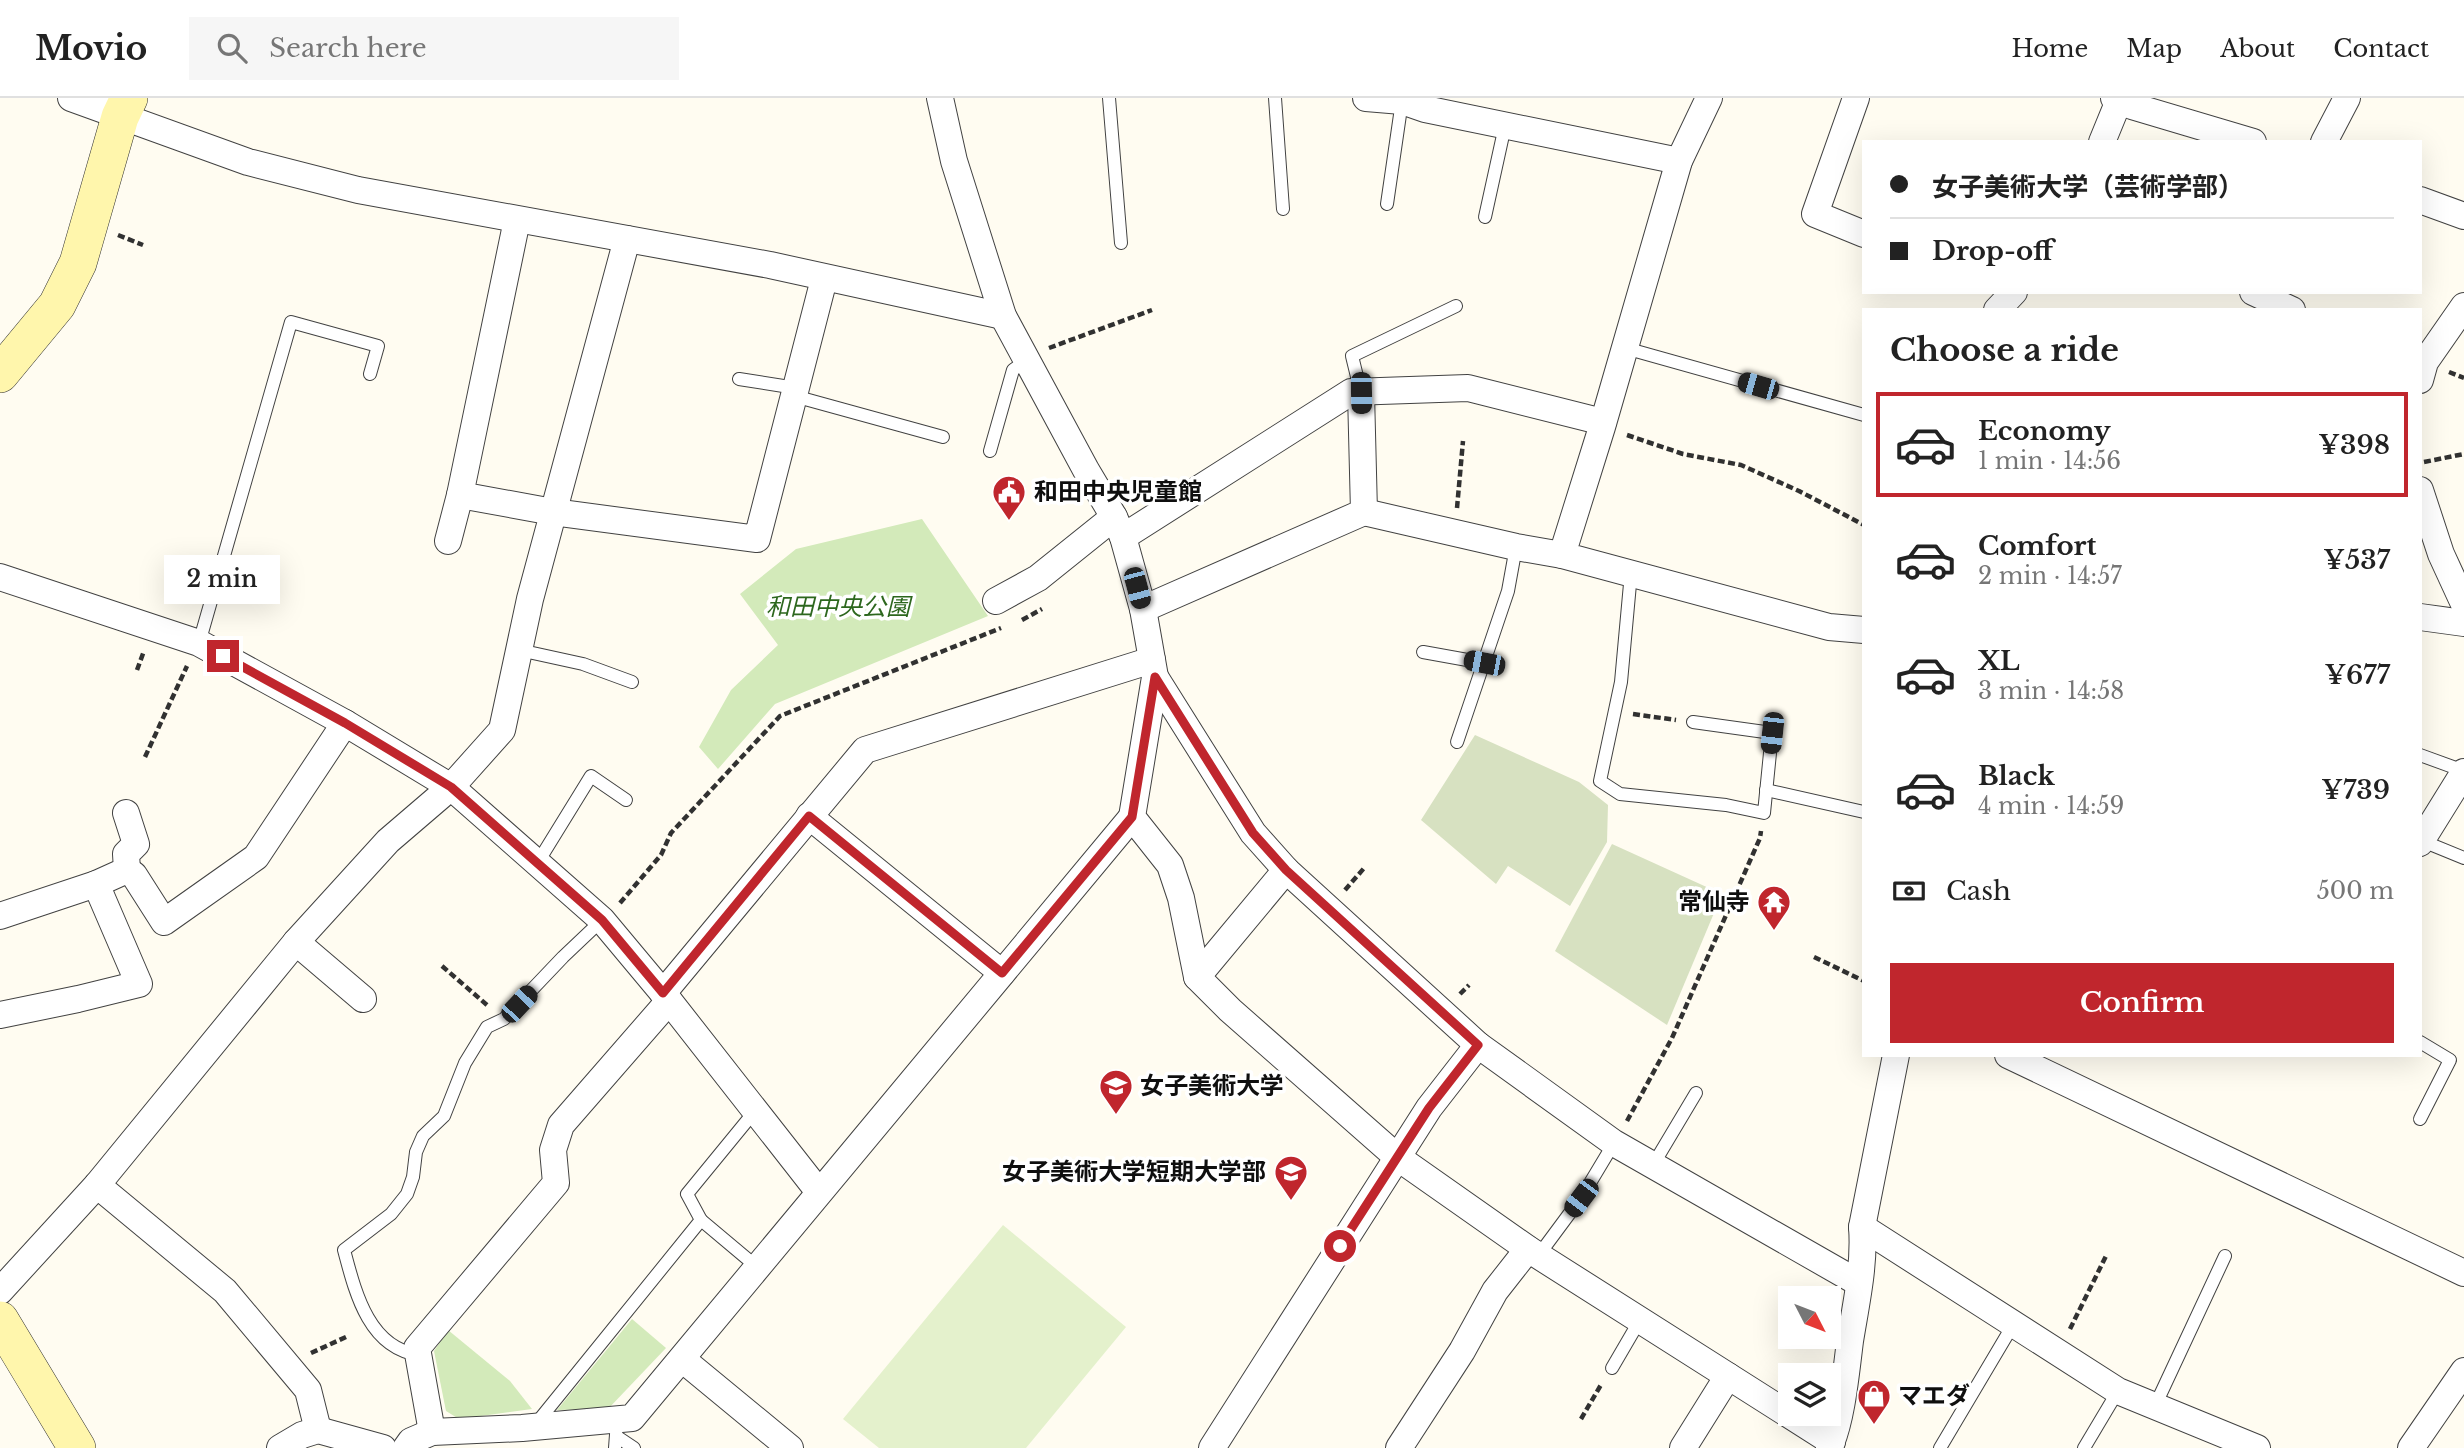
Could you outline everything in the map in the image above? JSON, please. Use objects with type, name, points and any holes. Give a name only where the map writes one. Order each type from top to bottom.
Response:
[{"type":"street","points":[[71,98],[125,107],[248,162],[358,190],[769,265],[1003,316]]},
{"type":"street","points":[[406,1448],[411,1441],[432,1432],[616,1435],[1132,817],[1154,669],[1143,609],[1119,527],[1003,316],[954,161],[940,98]]},
{"type":"street","points":[[1366,98],[1418,103],[1506,126],[1679,161]]},
{"type":"street","points":[[1562,555],[1603,425],[1679,161],[1709,98]]},
{"type":"street","points":[[1856,98],[1815,215],[1862,233]]},
{"type":"street","points":[[2325,140],[2347,98]]},
{"type":"street","points":[[2103,140],[2117,99],[2247,140]]},
{"type":"street","points":[[0,374],[57,304],[78,263],[125,107]]},
{"type":"street","points":[[2422,201],[2464,216]]},
{"type":"street","points":[[448,541],[517,220]]},
{"type":"street","points":[[0,1291],[97,1185],[296,942],[388,841],[451,787],[502,730],[553,512],[626,239]]},
{"type":"street","points":[[460,495],[553,512],[757,540],[824,279]]},
{"type":"street","points":[[2257,294],[2288,308]]},
{"type":"street","points":[[2422,367],[2464,306]]},
{"type":"street","points":[[996,601],[1351,392],[1468,388],[1603,425]]},
{"type":"street","points":[[1361,393],[1364,512]]},
{"type":"street","points":[[2422,496],[2441,554],[2464,604]]},
{"type":"street","points":[[1143,609],[1364,512],[1562,555],[1829,627],[1862,630]]},
{"type":"street","points":[[0,576],[199,643],[345,723],[451,787],[602,920],[819,1192]]},
{"type":"street","points":[[2422,617],[2464,623]]},
{"type":"street","points":[[432,1432],[417,1348],[556,1183],[553,1150],[561,1125],[864,750],[1154,669]]},
{"type":"street","points":[[1154,669],[1253,833],[1286,870],[1478,1045],[1614,1143],[1859,1283]]},
{"type":"street","points":[[126,813],[136,844],[126,854],[127,870],[134,876],[164,922],[256,856],[345,723]]},
{"type":"street","points":[[2422,839],[2464,771]]},
{"type":"street","points":[[809,816],[1002,973]]},
{"type":"street","points":[[1132,817],[1170,865],[1181,898],[1197,977],[1230,1010],[1397,1157],[1533,1252],[1834,1446],[1859,1283],[1862,1227],[1896,1057]]},
{"type":"street","points":[[0,916],[96,884],[127,870]]},
{"type":"street","points":[[1197,977],[1286,870]]},
{"type":"street","points":[[0,1015],[139,984],[96,884]]},
{"type":"street","points":[[296,942],[363,999]]},
{"type":"street","points":[[1212,1448],[1429,1108],[1478,1045]]},
{"type":"street","points":[[2025,1059],[2464,1273]]},
{"type":"street","points":[[97,1185],[225,1291],[308,1390],[318,1430]]},
{"type":"street","points":[[1862,1227],[2118,1391],[2245,1446]]},
{"type":"street","points":[[1399,1448],[1462,1351],[1495,1291],[1533,1252]]},
{"type":"street","points":[[0,1320],[77,1448]]},
{"type":"street","points":[[682,1359],[790,1448]]},
{"type":"street","points":[[2411,1448],[2464,1371]]},
{"type":"street","points":[[1684,1448],[1728,1376]]},
{"type":"street","points":[[280,1448],[302,1435],[318,1430],[383,1448]]},
{"type":"lane","points":[[1109,98],[1121,243]]},
{"type":"lane","points":[[1275,98],[1283,209]]},
{"type":"lane","points":[[1387,204],[1418,103]]},
{"type":"lane","points":[[1485,216],[1506,126]]},
{"type":"lane","points":[[1361,393],[1352,356],[1456,306]]},
{"type":"lane","points":[[199,643],[291,322],[378,346],[370,374]]},
{"type":"lane","points":[[1625,348],[1862,414]]},
{"type":"lane","points":[[990,451],[1013,370],[1027,360]]},
{"type":"lane","points":[[739,379],[795,392],[943,437]]},
{"type":"lane","points":[[1457,742],[1508,591],[1516,547]]},
{"type":"lane","points":[[1631,573],[1621,682],[1600,781],[1620,794],[1726,805],[1764,813],[1772,733],[1693,722]]},
{"type":"lane","points":[[519,649],[583,664],[632,682]]},
{"type":"lane","points":[[1423,652],[1484,663]]},
{"type":"lane","points":[[2422,756],[2464,771]]},
{"type":"lane","points":[[538,862],[591,776],[626,800]]},
{"type":"lane","points":[[1766,790],[1862,812]]},
{"type":"lane","points":[[2422,841],[2464,858]]},
{"type":"lane","points":[[419,1355],[396,1348],[374,1329],[356,1296],[344,1250],[391,1214],[407,1194],[422,1136],[444,1116],[465,1063],[487,1027],[504,1019],[602,920]]},
{"type":"lane","points":[[2420,1119],[2450,1060],[2422,1043]]},
{"type":"lane","points":[[1653,1165],[1696,1093]]},
{"type":"lane","points":[[755,1111],[687,1194],[701,1220],[757,1267]]},
{"type":"lane","points":[[1533,1252],[1581,1198],[1614,1143]]},
{"type":"lane","points":[[525,1435],[701,1220]]},
{"type":"lane","points":[[2155,1406],[2225,1256]]},
{"type":"lane","points":[[1612,1368],[1640,1320]]},
{"type":"lane","points":[[1940,1448],[2013,1325]]},
{"type":"lane","points":[[2084,1448],[2118,1391]]},
{"type":"lane","points":[[616,1435],[634,1448]]},
{"type":"path","points":[[1027,360],[1056,345],[1152,310]]},
{"type":"path","points":[[1603,425],[1683,454],[1741,465],[1862,524]]},
{"type":"path","points":[[1453,533],[1463,442]]},
{"type":"path","points":[[2422,463],[2464,454]]},
{"type":"path","points":[[1021,620],[1044,607]]},
{"type":"path","points":[[602,920],[611,914],[661,855],[671,833],[780,716],[1009,625]]},
{"type":"path","points":[[145,757],[175,688],[199,643]]},
{"type":"path","points":[[1615,711],[1693,722]]},
{"type":"path","points":[[1614,1143],[1672,1038],[1760,838],[1764,813]]},
{"type":"path","points":[[1814,957],[1862,980]]},
{"type":"path","points":[[442,966],[504,1019]]},
{"type":"path","points":[[2058,1353],[2107,1254]]},
{"type":"path","points":[[288,1363],[345,1337]]},
{"type":"path","points":[[1581,1419],[1612,1368]]},
{"type":"green space","name":"和田中央公園","points":[[922,519],[988,616],[775,704],[718,769],[699,747],[731,690],[778,645],[740,594],[796,549]]},
{"type":"green space","points":[[1475,735],[1579,782],[1608,805],[1607,842],[1570,906],[1508,866],[1496,884],[1421,820]]},
{"type":"green space","points":[[1612,844],[1722,894],[1667,1025],[1555,951]]},
{"type":"green space","points":[[1003,1225],[1126,1327],[1026,1448],[879,1448],[843,1419]]},
{"type":"green space","points":[[632,1319],[666,1348],[608,1409],[557,1410]]},
{"type":"green space","points":[[448,1330],[510,1381],[532,1409],[459,1419],[446,1411],[434,1351]]},
{"type":"place","name":"和田中央児童館","points":[[1009,522]]},
{"type":"place","name":"常仙寺","points":[[1774,932]]},
{"type":"place","name":"女子美術大学","points":[[1116,1116]]},
{"type":"place","name":"女子美術大学短期大学部","points":[[1291,1202]]},
{"type":"place","name":"マエダ","points":[[1874,1426]]},
{"type":"route","points":[[223,656],[345,723],[451,787],[602,920],[663,993],[809,816],[1002,973],[1132,817],[1155,677],[1253,833],[1286,870],[1478,1045],[1429,1108],[1340,1246]]}]
